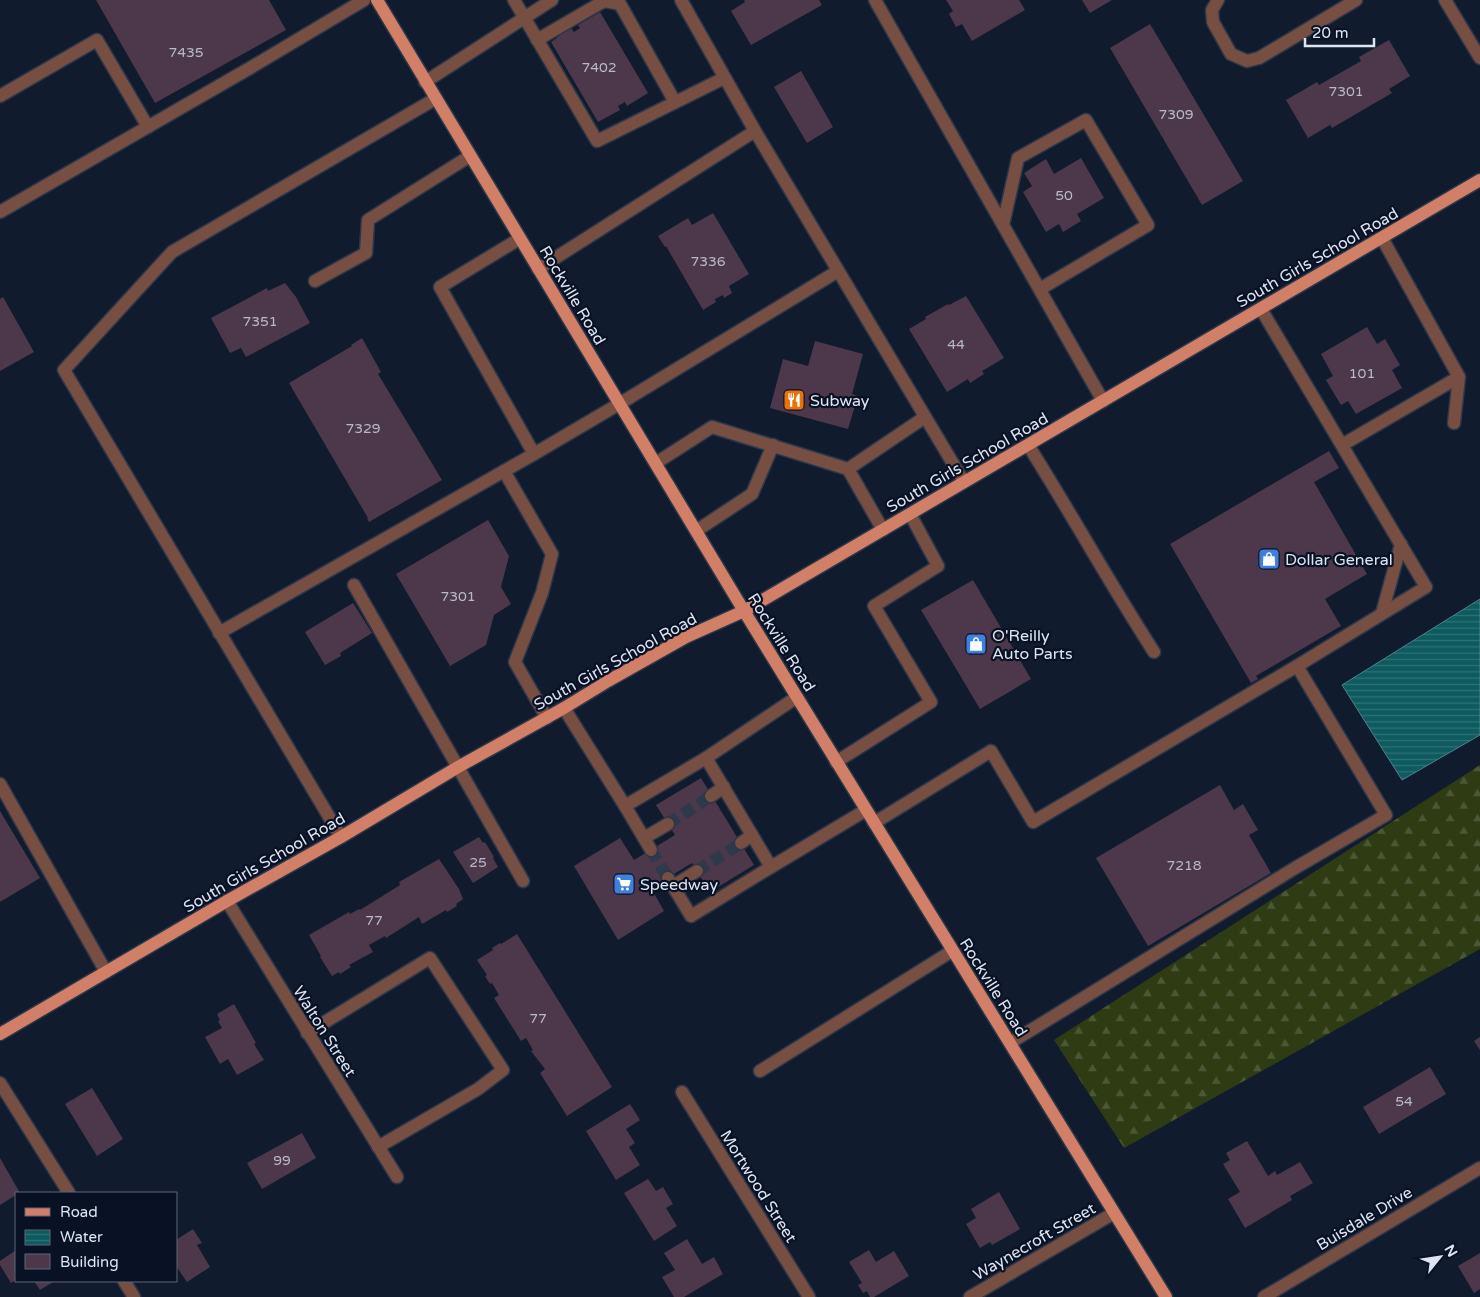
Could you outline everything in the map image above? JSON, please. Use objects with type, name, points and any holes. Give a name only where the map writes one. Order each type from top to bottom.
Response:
[{"type":"main road","name":"Rockville Road","points":[[377,0],[744,611],[1166,1297]]},
{"type":"main road","name":"South Girls School Road","points":[[0,1034],[608,681],[686,637],[744,611],[1480,180]]},
{"type":"street","points":[[0,212],[364,0]]},
{"type":"street","points":[[514,0],[597,141],[724,78]]},
{"type":"street","points":[[425,82],[552,0]]},
{"type":"street","points":[[681,0],[755,131],[964,482]]},
{"type":"street","points":[[875,0],[1103,401]]},
{"type":"street","points":[[1218,0],[1212,10],[1213,22],[1231,54],[1247,61],[1259,58],[1356,0]]},
{"type":"street","points":[[1445,0],[1480,58]]},
{"type":"street","points":[[537,40],[604,1],[620,4],[675,102]]},
{"type":"street","points":[[0,96],[98,40],[148,127]]},
{"type":"street","points":[[341,837],[64,370],[172,252],[435,99]]},
{"type":"street","points":[[1003,225],[1018,158],[1086,120],[1148,226],[1040,289]]},
{"type":"street","points":[[538,269],[755,131]]},
{"type":"street","points":[[315,281],[366,252],[368,220],[470,156]]},
{"type":"street","points":[[1382,238],[1459,377],[1454,423]]},
{"type":"street","points":[[519,239],[440,287],[534,454]]},
{"type":"street","points":[[220,633],[534,454],[838,271]]},
{"type":"street","points":[[874,823],[991,751],[1033,822],[1297,666],[1426,587],[1261,308]]},
{"type":"street","points":[[1342,445],[1459,377]]},
{"type":"street","points":[[848,469],[925,417]]},
{"type":"street","points":[[656,463],[712,427],[773,445],[848,469],[883,530]]},
{"type":"street","points":[[696,531],[752,494],[773,445]]},
{"type":"street","points":[[1028,445],[1123,604],[1154,652]]},
{"type":"street","points":[[504,471],[552,554],[542,593],[514,662],[547,718]]},
{"type":"street","points":[[836,762],[931,702],[874,606],[938,566],[910,514]]},
{"type":"street","points":[[1382,614],[1401,544]]},
{"type":"street","points":[[354,585],[523,881]]},
{"type":"street","points":[[1010,1043],[1295,868],[1386,815],[1297,666]]},
{"type":"street","points":[[625,806],[706,758],[797,697]]},
{"type":"street","points":[[564,708],[651,850]]},
{"type":"street","points":[[706,758],[771,867]]},
{"type":"street","points":[[0,784],[106,972]]},
{"type":"street","points":[[711,796],[724,787]]},
{"type":"street","points":[[697,871],[670,882],[691,916],[866,810]]},
{"type":"street","points":[[644,838],[668,824]]},
{"type":"street","points":[[740,843],[752,835]]},
{"type":"street","name":"Walton Street","points":[[227,902],[397,1177]]},
{"type":"street","points":[[760,1071],[952,951]]},
{"type":"street","points":[[307,1033],[430,958],[503,1070],[478,1089],[378,1147]]},
{"type":"street","points":[[0,1084],[68,1192]]},
{"type":"street","name":"Mortwood Street","points":[[682,1092],[809,1297]]},
{"type":"street","name":"Buisdale Drive","points":[[1264,1297],[1480,1168]]},
{"type":"street","name":"Waynecroft Street","points":[[970,1297],[1114,1213]]},
{"type":"street","points":[[125,1282],[134,1297]]},
{"type":"green space","points":[[1480,765],[1480,949],[1124,1148],[1054,1040]]},
{"type":"water","points":[[1480,599],[1480,735],[1402,780],[1342,685]]},
{"type":"building","points":[[96,0],[269,0],[286,30],[155,103]]},
{"type":"building","points":[[744,0],[819,0],[822,5],[751,45],[731,11],[745,2]]},
{"type":"building","points":[[946,0],[1019,0],[1025,10],[972,41],[962,24],[956,27],[949,14],[953,11]]},
{"type":"building","points":[[1082,0],[1112,0],[1090,13]]},
{"type":"building","points":[[600,12],[648,93],[627,106],[625,102],[618,106],[620,110],[598,122],[551,42],[558,37],[556,33],[565,28],[567,31],[571,28],[574,32],[580,28],[578,25]]},
{"type":"building","points":[[1150,24],[1243,181],[1202,205],[1110,48]]},
{"type":"building","points":[[1389,40],[1410,76],[1389,89],[1392,93],[1332,128],[1330,125],[1308,138],[1286,100],[1317,82],[1319,85],[1361,61],[1359,57]]},
{"type":"building","points":[[801,71],[833,127],[807,143],[774,87]]},
{"type":"building","points":[[1081,158],[1104,198],[1077,214],[1081,221],[1063,232],[1059,224],[1046,232],[1023,192],[1032,186],[1024,173],[1046,159],[1054,174]]},
{"type":"building","points":[[713,213],[749,274],[729,286],[732,293],[724,298],[723,295],[715,299],[716,302],[703,310],[666,246],[658,236],[688,218],[692,225]]},
{"type":"building","points":[[285,283],[296,297],[310,323],[246,357],[241,348],[230,353],[211,318],[267,288],[268,291]]},
{"type":"building","points":[[966,296],[1004,358],[982,371],[984,374],[970,383],[968,379],[947,392],[909,329],[926,319],[925,317]]},
{"type":"building","points":[[3,297],[34,352],[0,371],[0,299]]},
{"type":"building","points":[[1367,327],[1377,344],[1385,339],[1400,365],[1392,370],[1402,388],[1356,414],[1348,401],[1341,405],[1326,380],[1333,376],[1321,354]]},
{"type":"building","points":[[362,338],[381,372],[378,374],[442,480],[369,522],[289,383],[352,346]]},
{"type":"building","points":[[815,341],[863,354],[852,394],[858,396],[848,429],[770,408],[783,359],[808,366]]},
{"type":"building","name":"Dollar General","points":[[1329,451],[1339,468],[1314,482],[1367,574],[1325,599],[1341,626],[1256,676],[1258,679],[1251,683],[1170,544]]},
{"type":"building","points":[[488,520],[509,556],[501,587],[511,604],[494,615],[486,645],[450,666],[396,574]]},
{"type":"building","name":"O'Reilly Auto Parts","points":[[973,580],[1031,679],[980,709],[921,610]]},
{"type":"building","points":[[353,603],[372,633],[340,653],[341,656],[325,665],[305,632]]},
{"type":"building","name":"Speedway","points":[[701,778],[754,865],[710,892],[692,863],[651,888],[664,911],[618,940],[574,866],[620,838],[634,860],[675,835],[656,805]]},
{"type":"building","points":[[1220,785],[1234,810],[1243,804],[1258,830],[1249,835],[1271,873],[1148,946],[1096,858]]},
{"type":"building","points":[[0,811],[40,878],[0,902]]},
{"type":"building","points":[[479,837],[483,843],[485,842],[498,867],[473,883],[453,852]]},
{"type":"building","points":[[439,859],[459,889],[463,899],[456,904],[457,906],[422,924],[419,917],[386,938],[385,936],[369,945],[373,952],[349,965],[351,967],[340,974],[339,972],[332,976],[309,935],[349,912],[350,914],[360,910],[400,885],[399,882]]},
{"type":"building","points":[[517,934],[612,1087],[567,1116],[540,1073],[545,1069],[531,1051],[533,1050],[526,1038],[521,1041],[494,998],[499,995],[492,983],[490,984],[485,976],[487,975],[477,960],[493,950],[492,948]]},
{"type":"building","points":[[234,1004],[264,1060],[237,1075],[228,1059],[220,1064],[205,1037],[222,1028],[217,1014]]},
{"type":"building","points":[[1480,1037],[1480,1050],[1474,1041]]},
{"type":"building","points":[[1430,1067],[1446,1094],[1379,1134],[1363,1107]]},
{"type":"building","points":[[92,1088],[123,1139],[97,1156],[65,1104]]},
{"type":"building","points":[[630,1104],[640,1120],[626,1129],[635,1143],[629,1147],[640,1165],[616,1180],[586,1131]]},
{"type":"building","points":[[302,1133],[316,1158],[262,1189],[247,1163]]},
{"type":"building","points":[[1247,1141],[1268,1176],[1275,1171],[1277,1175],[1300,1162],[1313,1183],[1290,1196],[1292,1200],[1245,1228],[1228,1199],[1240,1192],[1223,1164],[1230,1160],[1226,1153]]},
{"type":"building","points":[[0,1158],[19,1192],[15,1192],[15,1196],[0,1205]]},
{"type":"building","points":[[648,1179],[656,1191],[663,1187],[673,1204],[666,1208],[677,1226],[654,1241],[624,1193]]},
{"type":"building","points":[[999,1192],[1020,1229],[992,1245],[990,1242],[980,1248],[966,1224],[976,1218],[971,1209]]},
{"type":"building","points":[[193,1229],[202,1243],[197,1245],[210,1267],[187,1282],[178,1269],[178,1239]]},
{"type":"building","points":[[687,1239],[702,1264],[714,1257],[723,1274],[684,1297],[674,1297],[662,1277],[675,1270],[664,1253]]},
{"type":"building","points":[[869,1250],[876,1262],[894,1251],[909,1276],[874,1297],[870,1297],[867,1291],[863,1293],[858,1285],[862,1283],[849,1262]]},
{"type":"building","points":[[15,1251],[15,1281],[11,1283],[0,1265],[0,1261]]},
{"type":"building","points":[[1480,1253],[1480,1289],[1474,1293],[1458,1266]]},
{"type":"building","points":[[35,1282],[53,1282],[40,1290]]},
{"type":"tunnel","points":[[668,824],[711,796]]},
{"type":"tunnel","points":[[697,871],[741,843]]},
{"type":"tunnel","points":[[651,850],[668,878]]},
{"type":"place","name":"Subway","points":[[794,400]]},
{"type":"place","name":"Dollar General","points":[[1269,559]]},
{"type":"place","name":"O'Reilly Auto Parts","points":[[976,644]]},
{"type":"place","name":"Speedway","points":[[624,884]]}]
